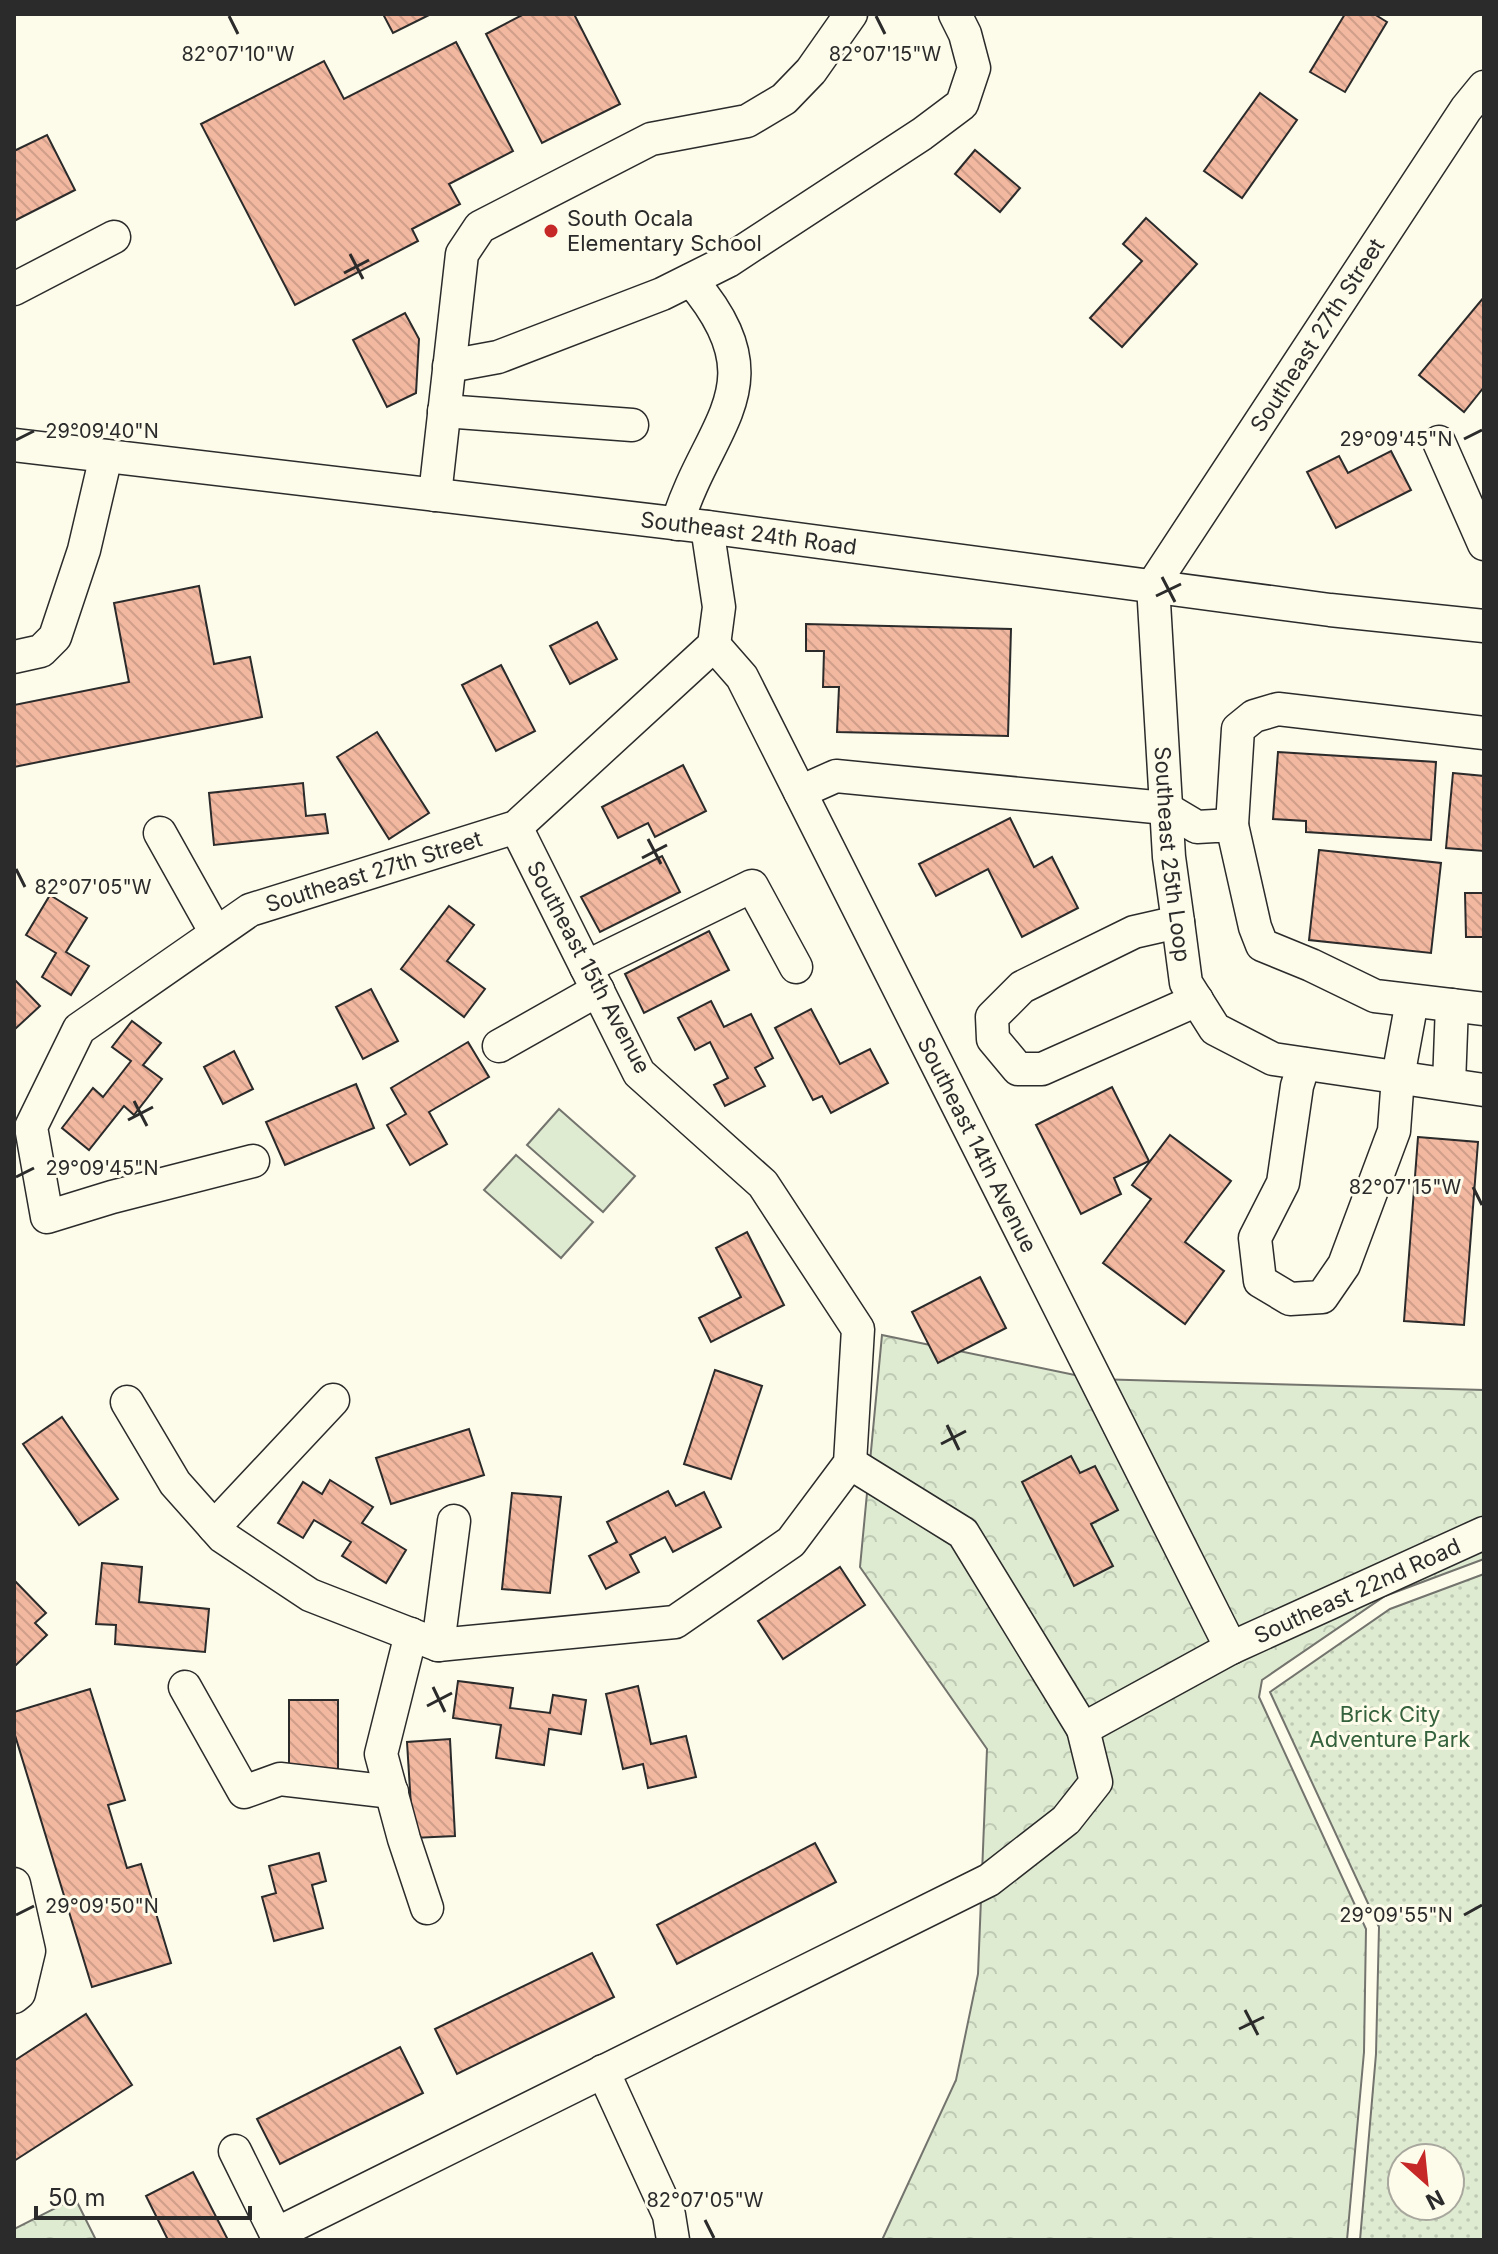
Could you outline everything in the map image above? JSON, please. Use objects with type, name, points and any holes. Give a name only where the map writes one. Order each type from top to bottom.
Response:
[{"type":"street","points":[[435,495],[462,254],[480,227],[651,139],[747,121],[784,99],[811,71],[851,14]]},
{"type":"street","points":[[449,366],[498,357],[691,280],[754,244],[922,134],[962,104],[974,68],[965,34],[955,14]]},
{"type":"street","name":"Southeast 27th Street","points":[[1153,585],[1457,123],[1484,87]]},
{"type":"street","points":[[14,289],[114,237]]},
{"type":"street","points":[[691,280],[716,312],[729,344],[734,373],[733,398],[718,436],[684,498],[719,607],[714,645]]},
{"type":"street","points":[[444,411],[632,425]]},
{"type":"street","points":[[1439,442],[1484,544]]},
{"type":"street","name":"Southeast 24th Road","points":[[14,445],[692,526],[1330,610],[1484,626]]},
{"type":"street","points":[[14,657],[41,651],[55,637],[84,550],[106,456]]},
{"type":"street","name":"Southeast 25th Loop","points":[[1153,585],[1165,808],[1186,983],[1215,1029],[1273,1059],[1484,1090]]},
{"type":"street","name":"Southeast 27th Street","points":[[253,1161],[47,1217],[27,1101],[79,1029],[250,910],[516,827],[714,645]]},
{"type":"street","name":"Southeast 14th Avenue","points":[[714,645],[742,677],[1231,1648]]},
{"type":"street","points":[[1484,733],[1278,709],[1254,716],[1238,729],[1232,825],[1255,927],[1262,945],[1375,996],[1484,1009]]},
{"type":"street","points":[[800,792],[836,776],[1165,808],[1197,827],[1232,825]]},
{"type":"street","name":"Southeast 15th Avenue","points":[[516,827],[639,1073],[763,1184],[858,1329],[850,1463]]},
{"type":"street","points":[[160,833],[216,933]]},
{"type":"street","points":[[499,1046],[592,979],[752,886],[796,967]]},
{"type":"street","points":[[1178,922],[1134,932],[1022,987],[992,1017],[993,1039],[1018,1069],[1042,1069],[1197,1000]]},
{"type":"street","points":[[1304,1064],[1297,1086],[1283,1183],[1255,1238],[1260,1281],[1290,1299],[1322,1297],[1344,1265],[1394,1131],[1398,1077],[1412,1001]]},
{"type":"street","points":[[1449,1084],[1452,1005]]},
{"type":"street","points":[[218,1532],[333,1400]]},
{"type":"street","points":[[127,1402],[175,1483],[218,1532],[310,1595],[424,1639],[675,1622],[791,1542],[850,1463],[963,1533],[1083,1729],[1096,1782],[1066,1820],[989,1880],[277,2237],[235,2151]]},
{"type":"street","points":[[427,1908],[381,1754],[424,1639],[454,1521]]},
{"type":"street","name":"Southeast 22nd Road","points":[[1231,1648],[1484,1533]]},
{"type":"street","points":[[1083,1729],[1231,1648]]},
{"type":"street","points":[[185,1687],[244,1792],[280,1779],[392,1792]]},
{"type":"street","points":[[14,1884],[29,1951],[19,1993],[14,1997]]},
{"type":"street","points":[[603,2071],[669,2215],[673,2240]]},
{"type":"green space","points":[[559,1109],[635,1176],[603,1212],[527,1145]]},
{"type":"green space","points":[[516,1155],[593,1222],[561,1258],[484,1190]]},
{"type":"green space","points":[[882,1335],[1094,1379],[1484,1390],[1484,1559],[1385,1596],[1262,1680],[1259,1697],[1366,1929],[1364,2052],[1347,2240],[882,2240],[956,2080],[978,1974],[987,1749],[860,1567]]},
{"type":"green space","name":"Brick City Adventure Park","points":[[1484,1574],[1484,2240],[1360,2240],[1376,2054],[1379,1927],[1270,1692],[1390,1609]]},
{"type":"green space","points":[[75,2198],[96,2240],[14,2240],[14,2229]]},
{"type":"building","points":[[383,14],[431,14],[393,33]]},
{"type":"building","points":[[524,14],[574,14],[620,104],[542,143],[486,34]]},
{"type":"building","points":[[1345,14],[1374,14],[1387,22],[1345,92],[1310,72]]},
{"type":"building","points":[[456,42],[513,151],[449,184],[460,204],[412,229],[418,241],[295,305],[201,124],[324,61],[344,99]]},
{"type":"building","points":[[1260,93],[1297,120],[1242,198],[1204,171]]},
{"type":"building","points":[[47,135],[75,190],[14,221],[14,151]]},
{"type":"building","points":[[975,150],[1020,188],[1000,212],[955,174]]},
{"type":"building","points":[[1146,218],[1197,264],[1122,347],[1090,318],[1142,261],[1123,244]]},
{"type":"building","points":[[1484,297],[1484,387],[1464,412],[1419,375]]},
{"type":"building","points":[[405,313],[419,339],[416,393],[387,407],[353,340]]},
{"type":"building","points":[[1391,451],[1411,490],[1336,528],[1307,472],[1339,456],[1348,473]]},
{"type":"building","points":[[199,586],[214,664],[250,657],[262,717],[14,767],[14,705],[129,682],[114,603]]},
{"type":"building","points":[[597,622],[617,659],[570,684],[550,646]]},
{"type":"building","points":[[806,624],[1011,629],[1008,736],[837,732],[839,687],[823,687],[824,651],[806,651]]},
{"type":"building","points":[[501,665],[535,731],[496,751],[462,685]]},
{"type":"building","points":[[377,732],[429,813],[389,839],[337,757]]},
{"type":"building","points":[[1278,752],[1436,762],[1431,840],[1306,832],[1306,821],[1273,819]]},
{"type":"building","points":[[683,765],[706,811],[655,837],[648,823],[618,838],[602,807]]},
{"type":"building","points":[[1453,773],[1484,776],[1484,851],[1446,848]]},
{"type":"building","points":[[303,783],[306,816],[325,814],[328,833],[214,845],[209,793]]},
{"type":"building","points":[[1010,818],[1034,867],[1052,857],[1078,908],[1022,937],[988,869],[936,896],[919,864]]},
{"type":"building","points":[[1319,850],[1441,863],[1431,953],[1309,940]]},
{"type":"building","points":[[662,856],[680,892],[600,932],[581,897]]},
{"type":"building","points":[[1465,893],[1484,893],[1484,937],[1466,937]]},
{"type":"building","points":[[50,895],[87,918],[66,952],[89,966],[71,995],[42,977],[56,953],[26,935]]},
{"type":"building","points":[[449,906],[474,925],[447,961],[485,989],[464,1017],[401,969]]},
{"type":"building","points":[[709,931],[729,970],[644,1013],[625,974]]},
{"type":"building","points":[[14,979],[40,1006],[14,1030]]},
{"type":"building","points":[[371,989],[398,1041],[363,1059],[336,1007]]},
{"type":"building","points":[[711,1001],[724,1027],[751,1014],[773,1058],[755,1068],[765,1086],[725,1106],[714,1085],[728,1078],[710,1042],[695,1050],[678,1018]]},
{"type":"building","points":[[811,1009],[840,1064],[870,1049],[888,1083],[831,1113],[822,1096],[813,1100],[775,1028]]},
{"type":"building","points":[[132,1021],[161,1043],[143,1065],[162,1079],[134,1115],[124,1106],[89,1150],[62,1128],[93,1088],[103,1097],[131,1061],[112,1047]]},
{"type":"building","points":[[468,1042],[489,1077],[429,1112],[447,1144],[410,1165],[387,1125],[406,1114],[391,1088]]},
{"type":"building","points":[[234,1051],[253,1089],[223,1104],[204,1067]]},
{"type":"building","points":[[356,1084],[374,1128],[285,1165],[266,1122]]},
{"type":"building","points":[[1112,1087],[1149,1161],[1114,1178],[1121,1194],[1081,1214],[1036,1125]]},
{"type":"building","points":[[1170,1135],[1231,1181],[1185,1242],[1224,1271],[1185,1324],[1103,1263],[1151,1199],[1132,1185]]},
{"type":"building","points":[[1418,1137],[1478,1142],[1464,1325],[1404,1321]]},
{"type":"building","points":[[747,1232],[784,1305],[711,1342],[699,1318],[741,1297],[716,1248]]},
{"type":"building","points":[[980,1277],[1006,1328],[938,1363],[912,1312]]},
{"type":"building","points":[[715,1370],[762,1386],[731,1479],[684,1464]]},
{"type":"building","points":[[62,1417],[118,1499],[79,1525],[23,1444]]},
{"type":"building","points":[[469,1429],[484,1475],[391,1504],[376,1458]]},
{"type":"building","points":[[1071,1456],[1080,1473],[1095,1466],[1118,1510],[1091,1524],[1113,1566],[1074,1586],[1022,1482]]},
{"type":"building","points":[[330,1480],[373,1507],[362,1523],[406,1550],[386,1583],[342,1556],[351,1542],[314,1520],[303,1538],[278,1523],[303,1482],[322,1494]]},
{"type":"building","points":[[668,1491],[676,1506],[704,1492],[721,1527],[673,1552],[665,1537],[630,1555],[639,1572],[606,1589],[589,1556],[617,1542],[607,1522]]},
{"type":"building","points":[[512,1493],[561,1497],[550,1593],[502,1589]]},
{"type":"building","points":[[102,1563],[142,1567],[139,1602],[209,1609],[205,1652],[115,1644],[116,1625],[96,1624]]},
{"type":"building","points":[[840,1567],[865,1605],[783,1659],[758,1621]]},
{"type":"building","points":[[14,1580],[46,1613],[35,1623],[47,1635],[14,1667]]},
{"type":"building","points":[[458,1681],[513,1688],[510,1708],[550,1713],[553,1695],[586,1700],[581,1734],[549,1729],[544,1765],[496,1758],[501,1725],[453,1718]]},
{"type":"building","points":[[638,1686],[651,1744],[686,1736],[696,1777],[648,1788],[643,1764],[623,1769],[606,1694]]},
{"type":"building","points":[[90,1689],[125,1800],[108,1805],[127,1868],[141,1864],[171,1963],[92,1987],[14,1732],[14,1712]]},
{"type":"building","points":[[289,1700],[338,1700],[338,1772],[289,1772]]},
{"type":"building","points":[[450,1739],[455,1836],[413,1838],[407,1742]]},
{"type":"building","points":[[815,1843],[836,1882],[677,1964],[657,1925]]},
{"type":"building","points":[[319,1853],[326,1881],[312,1885],[323,1928],[274,1941],[262,1897],[276,1893],[269,1866]]},
{"type":"building","points":[[592,1953],[614,1997],[457,2074],[435,2029]]},
{"type":"building","points":[[86,2014],[132,2085],[14,2161],[14,2061]]},
{"type":"building","points":[[400,2047],[423,2093],[280,2164],[257,2119]]},
{"type":"building","points":[[193,2172],[228,2240],[168,2240],[146,2196]]},
{"type":"place","name":"South Ocala Elementary School","points":[[551,231]]}]
